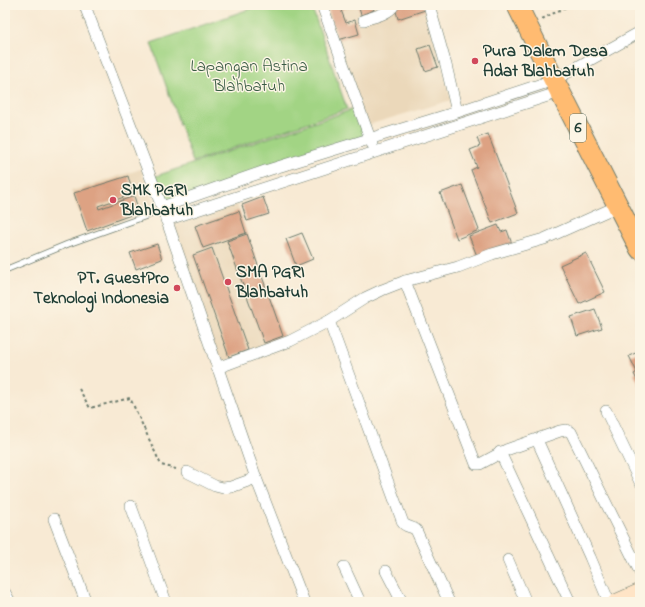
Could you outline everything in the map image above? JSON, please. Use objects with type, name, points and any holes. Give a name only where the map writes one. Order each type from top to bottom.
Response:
[{"type":"highway","name":"6","points":[[517,5],[556,86],[639,247]]},
{"type":"street","points":[[322,5],[374,152]]},
{"type":"street","points":[[364,20],[386,12],[393,8],[394,5]]},
{"type":"street","points":[[429,5],[446,65],[457,112]]},
{"type":"street","points":[[85,6],[164,212],[256,478],[304,602]]},
{"type":"street","points":[[164,212],[374,152],[556,86],[640,32]]},
{"type":"street","points":[[164,212],[268,170],[457,112],[556,86]]},
{"type":"street","points":[[218,368],[290,341],[329,321],[364,298],[382,290],[405,281],[458,267],[492,254],[544,239],[618,206]]},
{"type":"street","points":[[405,281],[476,464],[480,464],[500,452],[563,430],[571,432],[640,572]]},
{"type":"street","points":[[329,321],[403,523],[406,526],[416,530],[449,602]]},
{"type":"street","points":[[606,411],[640,482]]},
{"type":"street","points":[[537,440],[609,602]]},
{"type":"street","points":[[500,452],[570,602]]},
{"type":"street","points":[[187,472],[215,486],[223,488],[231,487],[256,478]]},
{"type":"street","points":[[131,506],[166,602]]},
{"type":"street","points":[[54,519],[86,602]]},
{"type":"street","points":[[508,560],[526,602]]},
{"type":"street","points":[[344,567],[360,602]]},
{"type":"street","points":[[386,571],[402,602]]},
{"type":"street","points":[[615,602],[640,591]]},
{"type":"street","points":[[5,593],[10,602]]},
{"type":"lane","points":[[5,270],[68,244],[164,212]]},
{"type":"path","points":[[527,26],[570,5]]},
{"type":"path","points":[[79,389],[90,408],[130,398],[161,465],[187,472]]},
{"type":"shaded area","points":[[318,5],[426,5],[451,100],[361,127]]},
{"type":"shaded area","name":"SMK PGRI Blahbatuh","points":[[141,169],[156,209],[87,233],[71,191]]},
{"type":"shaded area","name":"SMA PGRI Blahbatuh","points":[[237,204],[284,338],[219,363],[172,226]]},
{"type":"green space","name":"Lapangan Astina Blahbatuh","points":[[261,5],[311,5],[347,109],[193,162],[151,43]]},
{"type":"green space","points":[[357,108],[368,137],[164,205],[153,177]]},
{"type":"building","points":[[327,5],[354,5],[341,10],[346,23],[355,20],[359,34],[338,40]]},
{"type":"building","points":[[358,5],[372,5],[374,10],[361,15]]},
{"type":"building","points":[[400,5],[423,5],[425,10],[398,19],[395,7]]},
{"type":"building","points":[[430,45],[438,67],[425,71],[418,49]]},
{"type":"building","points":[[488,134],[518,213],[492,223],[471,170],[477,167],[470,150],[480,146],[477,138]]},
{"type":"building","name":"SMK PGRI Blahbatuh","points":[[128,176],[133,194],[98,206],[99,209],[134,196],[139,212],[87,231],[74,193]]},
{"type":"building","points":[[462,185],[479,230],[457,239],[440,193]]},
{"type":"building","points":[[263,197],[269,214],[247,221],[242,205]]},
{"type":"building","points":[[239,211],[246,233],[203,248],[195,226]]},
{"type":"building","points":[[498,225],[501,232],[507,230],[512,244],[477,256],[469,236]]},
{"type":"building","points":[[302,233],[313,259],[296,266],[286,239]]},
{"type":"building","points":[[247,234],[283,336],[264,343],[227,241]]},
{"type":"building","points":[[157,244],[162,259],[136,269],[130,253]]},
{"type":"building","points":[[212,248],[248,350],[229,357],[193,255]]},
{"type":"building","points":[[586,253],[605,292],[579,304],[560,265]]},
{"type":"building","points":[[595,309],[602,328],[577,336],[571,317]]},
{"type":"building","points":[[640,351],[640,386],[634,374],[637,372],[629,356]]},
{"type":"place","name":"Pura Dalem Desa Adat Blahbatuh","points":[[475,61]]},
{"type":"place","name":"SMK PGRI Blahbatuh","points":[[113,200]]},
{"type":"place","name":"SMA PGRI Blahbatuh","points":[[228,282]]},
{"type":"place","name":"PT. GuestPro Teknologi Indonesia","points":[[177,288]]}]
